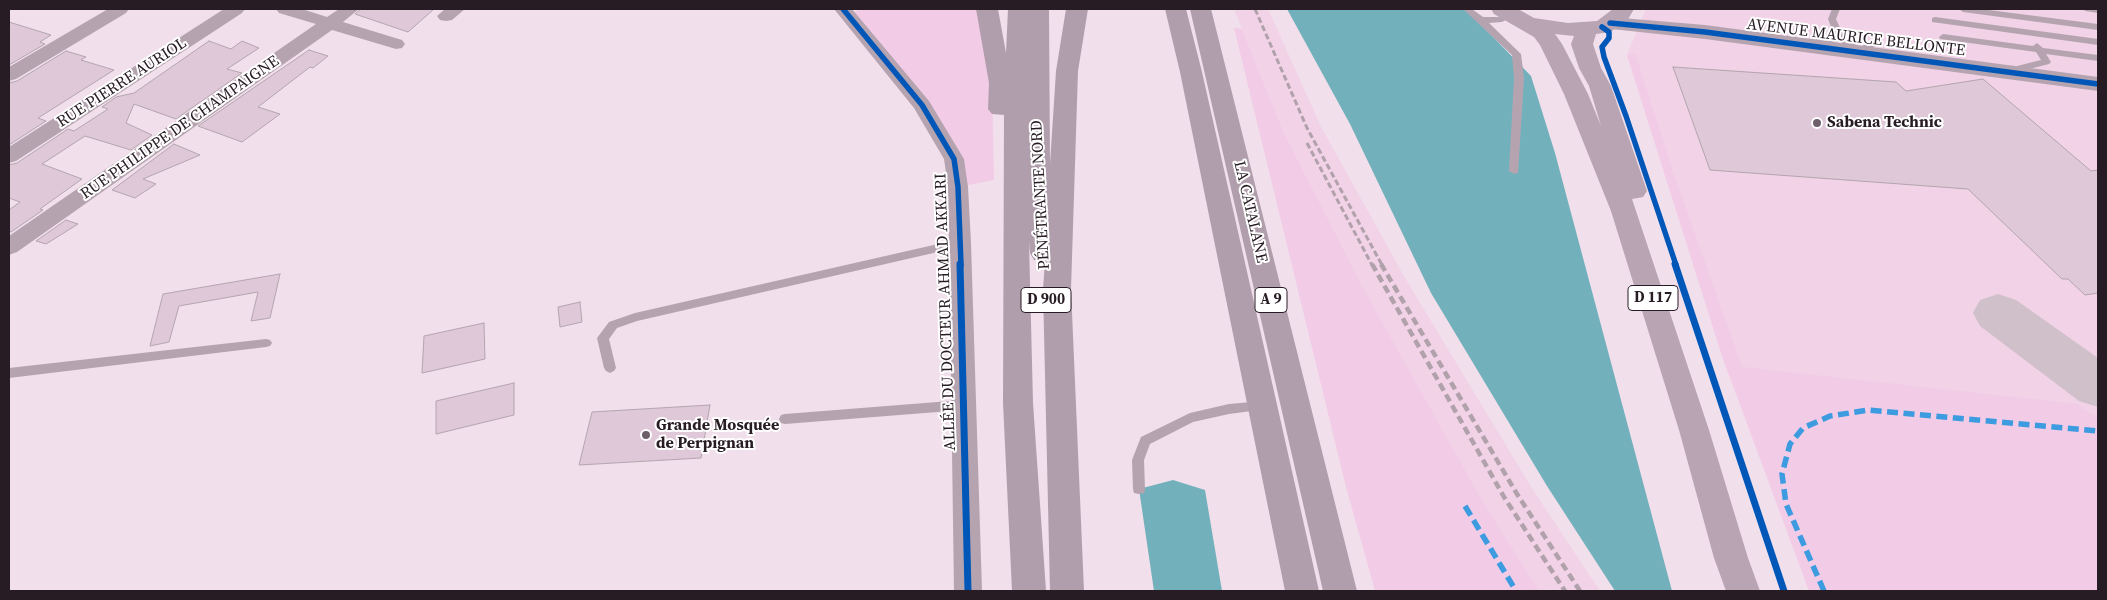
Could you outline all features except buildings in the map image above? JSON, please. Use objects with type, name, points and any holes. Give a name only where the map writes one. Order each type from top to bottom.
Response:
[{"type":"highway","points":[[987,9],[1000,83],[1003,180],[1018,403]]},
{"type":"highway","name":"PÉNÉTRANTE NORD","points":[[1018,9],[1015,143],[1018,403],[1029,591]]},
{"type":"highway","name":"PÉNÉTRANTE NORD","points":[[1038,9],[1037,143],[1062,591]]},
{"type":"highway","points":[[1067,591],[1057,289],[1067,71],[1077,9]]},
{"type":"highway","name":"LA CATALANE","points":[[1175,9],[1193,81],[1302,591]]},
{"type":"highway","name":"LA CATALANE","points":[[1200,9],[1340,591]]},
{"type":"main road","points":[[1514,16],[1568,30],[1587,30],[1616,16]]},
{"type":"main road","name":"D 117","points":[[1514,16],[1542,32],[1551,44],[1576,94],[1624,211],[1663,329],[1731,558],[1743,591]]},
{"type":"main road","name":"D 117","points":[[1587,30],[1582,44],[1590,68],[1600,86],[1685,346],[1742,537],[1762,591]]},
{"type":"street","points":[[9,75],[120,9]]},
{"type":"street","name":"RUE PIERRE AURIOL","points":[[9,156],[236,9]]},
{"type":"street","points":[[285,9],[332,22],[396,44]]},
{"type":"street","name":"RUE PHILIPPE DE CHAMPAIGNE","points":[[9,247],[350,9]]},
{"type":"street","name":"ALLÉE DU DOCTEUR AHMAD AKKARI","points":[[843,9],[922,105],[954,159],[958,186],[960,243],[968,591]]},
{"type":"street","name":"AVENUE MAURICE BELLONTE","points":[[1649,9],[1686,20],[1840,38],[1866,48]]},
{"type":"street","name":"AVENUE MAURICE BELLONTE","points":[[1616,16],[1704,32],[1866,48],[2098,84]]},
{"type":"street","name":"AVENUE MAURICE BELLONTE","points":[[2021,71],[2098,78]]},
{"type":"lane","points":[[1467,9],[1482,20],[1516,54],[1519,78],[1514,171]]},
{"type":"lane","points":[[1704,32],[1766,35],[1822,42],[1840,38],[1832,19],[1836,10],[1823,9]]},
{"type":"lane","points":[[1963,9],[2020,13],[2098,27]]},
{"type":"lane","points":[[2088,9],[2098,10]]},
{"type":"lane","points":[[2020,13],[2046,62],[2021,71]]},
{"type":"lane","points":[[1482,20],[1499,20],[1514,16]]},
{"type":"lane","points":[[1935,20],[2098,42]]},
{"type":"lane","points":[[1943,37],[2098,58]]},
{"type":"lane","points":[[610,368],[604,338],[613,325],[635,316],[960,243]]},
{"type":"lane","points":[[9,373],[266,343]]},
{"type":"lane","points":[[785,419],[964,405]]},
{"type":"lane","points":[[1139,489],[1138,460],[1144,441],[1190,418],[1229,409],[1263,406]]},
{"type":"shaded area","points":[[858,9],[979,9],[992,84],[994,180],[964,186],[960,158],[853,14]]},
{"type":"shaded area","points":[[1234,9],[1268,9],[1321,127],[1405,278],[1533,490],[1600,591],[1539,591],[1482,500],[1366,293],[1284,133]]},
{"type":"shaded area","points":[[1646,9],[2098,9],[2098,591],[1814,591],[1723,359],[1627,55]]},
{"type":"shaded area","points":[[1234,28],[1242,29],[1284,133],[1366,293],[1482,500],[1539,591],[1375,591],[1346,487]]},
{"type":"shaded area","points":[[1635,53],[1674,175],[1742,367],[2077,404],[2098,419],[2098,591],[1809,591],[1723,359],[1627,55]]},
{"type":"water","points":[[1287,9],[1466,9],[1531,76],[1555,153],[1672,591],[1615,591],[1547,486],[1431,293],[1350,124]]},
{"type":"water","points":[[1173,480],[1205,490],[1222,591],[1154,591],[1139,489]]},
{"type":"taxiway","points":[[1998,313],[2098,386]]},
{"type":"railway","points":[[1255,9],[1307,128],[1382,265]]},
{"type":"railway","points":[[1307,143],[1372,265]]},
{"type":"railway","points":[[1372,264],[1504,497],[1565,591]]},
{"type":"railway","points":[[1381,264],[1517,494],[1580,591]]},
{"type":"marked path","points":[[1824,591],[1786,504],[1782,474],[1790,444],[1803,428],[1830,416],[1869,410],[2098,431]]},
{"type":"marked path","points":[[1465,506],[1516,591]]},
{"type":"cycle path","points":[[843,9],[922,105],[954,159],[958,187],[960,243],[968,591]]},
{"type":"cycle path","points":[[1610,23],[1705,32],[2098,84]]},
{"type":"cycle path","points":[[1602,27],[1609,32],[1609,38],[1602,47],[1604,57],[1626,116],[1784,591]]},
{"type":"place","name":"Sabena Technic","points":[[1817,123]]},
{"type":"place","name":"Grande Mosquée de Perpignan","points":[[646,435]]}]
